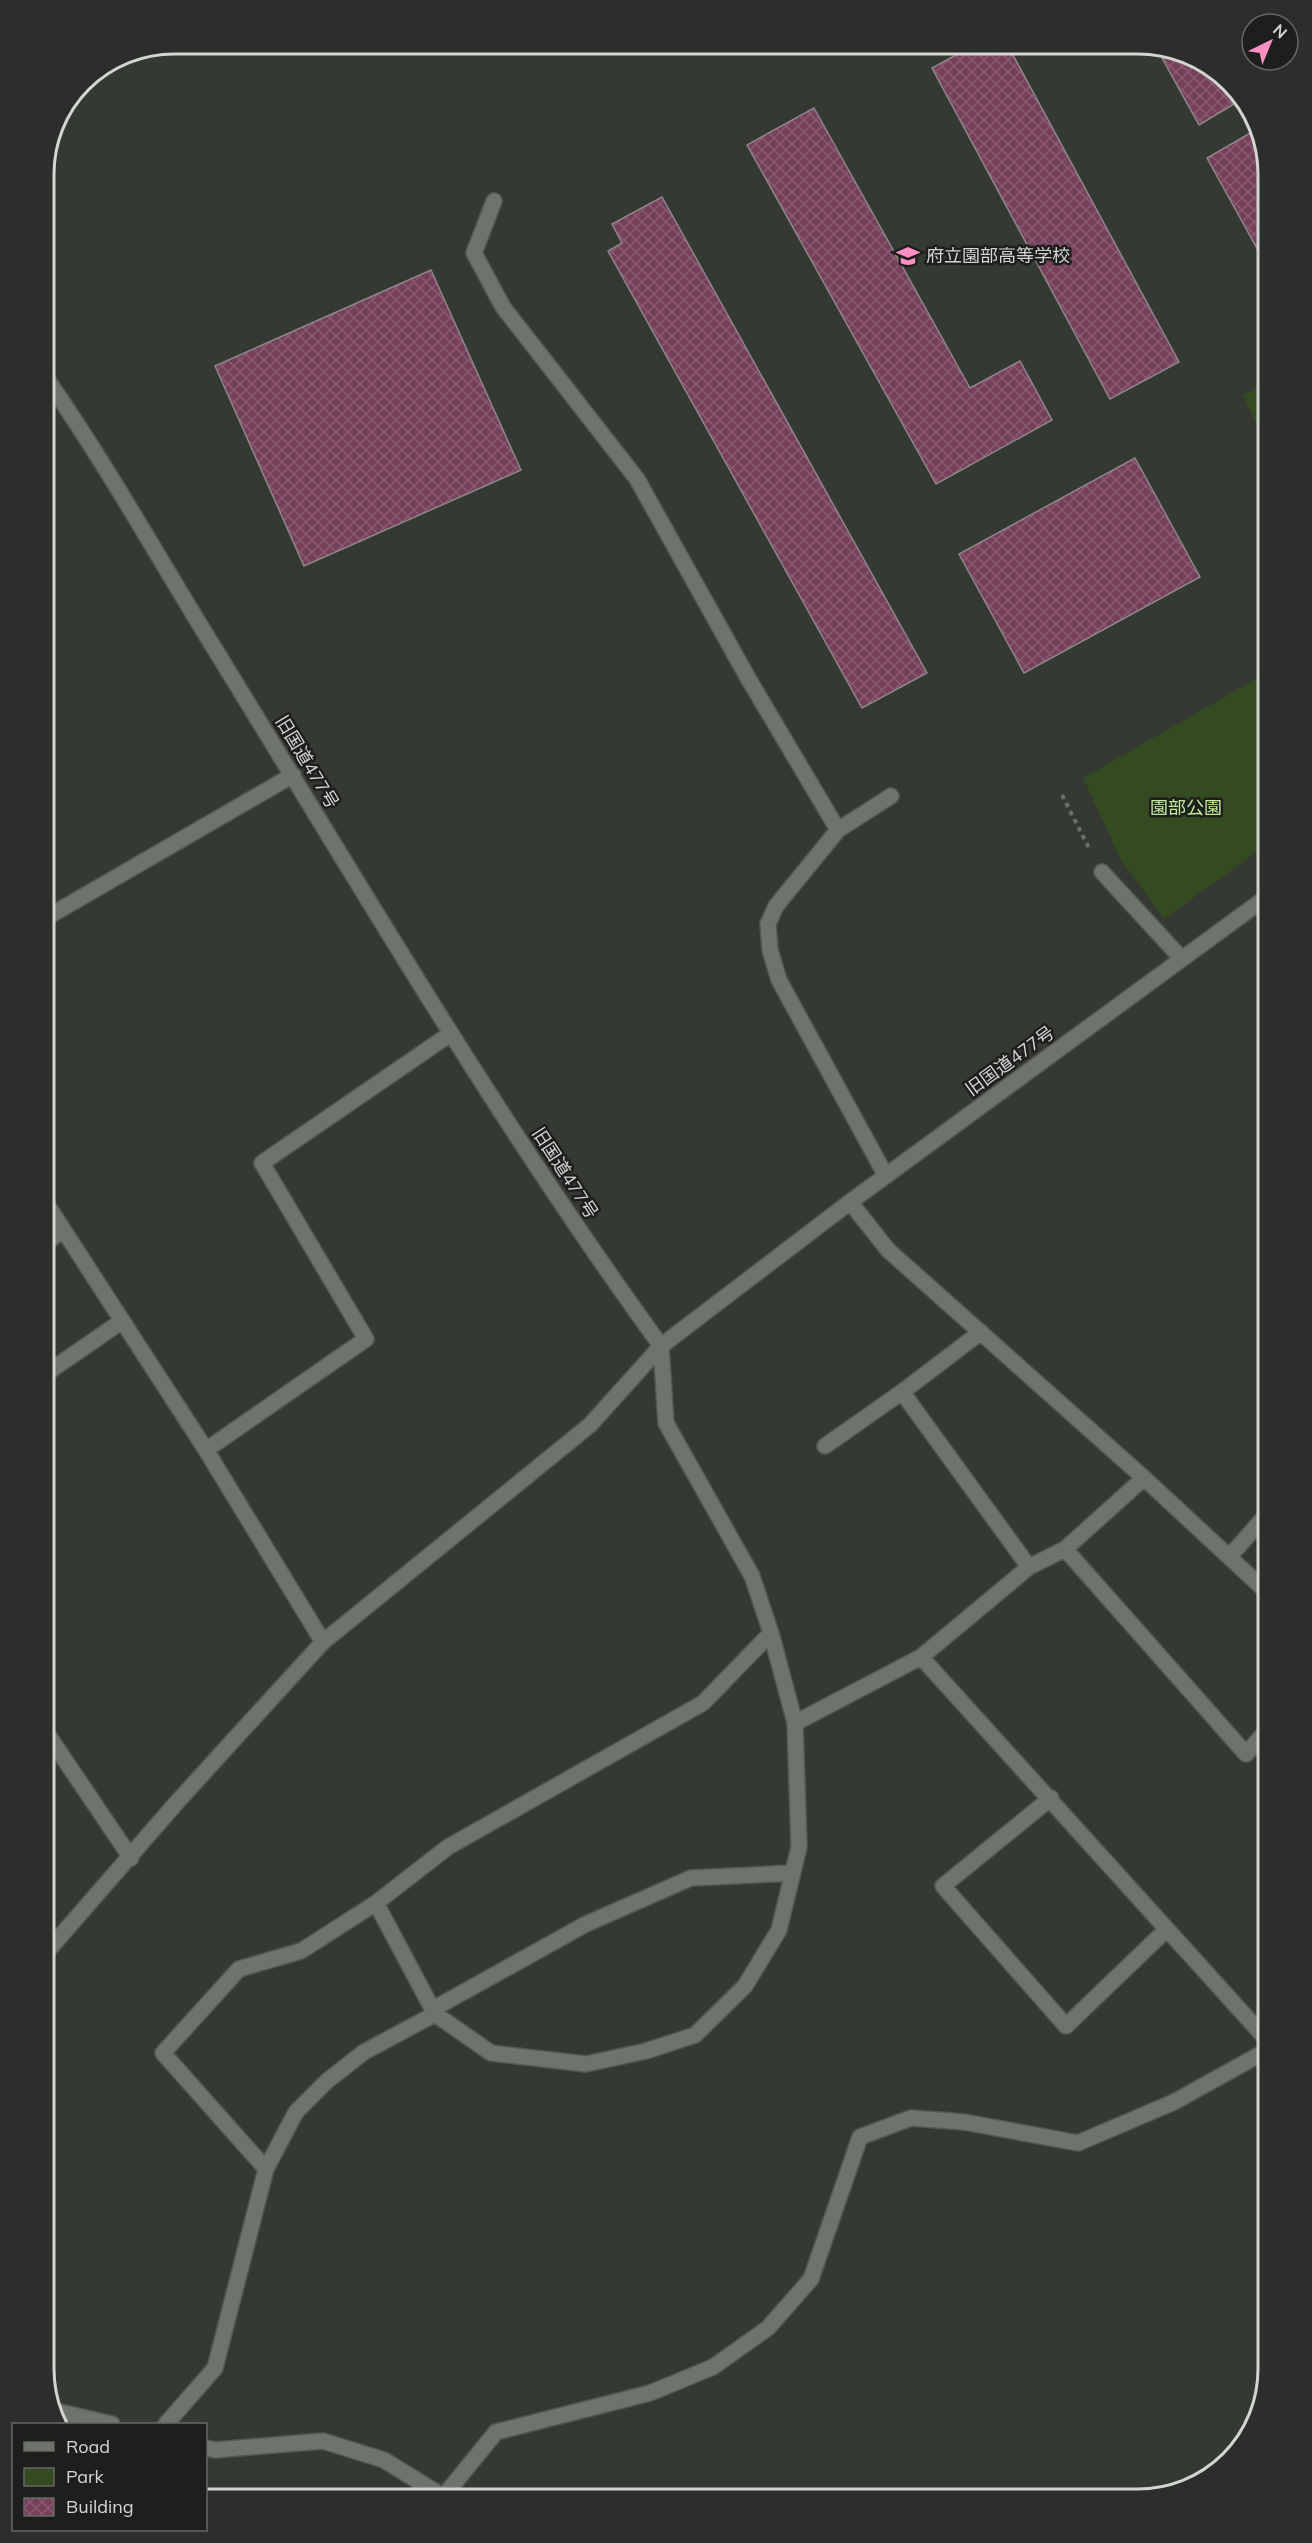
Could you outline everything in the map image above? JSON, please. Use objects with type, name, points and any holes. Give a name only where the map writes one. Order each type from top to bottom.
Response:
[{"type":"street","points":[[494,201],[474,253],[503,308],[637,479],[748,678],[838,830]]},
{"type":"street","name":"旧国道477号","points":[[54,391],[293,775],[450,1034],[599,1262],[661,1346],[850,1202],[1258,904]]},
{"type":"street","points":[[54,913],[293,775]]},
{"type":"street","points":[[886,1176],[779,980],[770,950],[768,924],[776,906],[838,830],[891,796]]},
{"type":"street","points":[[1101,872],[1181,958]]},
{"type":"street","points":[[206,1450],[366,1339],[262,1163],[450,1034]]},
{"type":"street","points":[[850,1202],[888,1250],[1258,1583]]},
{"type":"street","points":[[54,1215],[206,1450],[323,1642]]},
{"type":"street","points":[[54,1237],[63,1229]]},
{"type":"street","points":[[54,1368],[122,1321]]},
{"type":"street","points":[[825,1446],[902,1392],[981,1332]]},
{"type":"street","points":[[376,1903],[434,2012],[491,2053],[586,2064],[646,2051],[695,2035],[745,1986],[779,1930],[799,1847],[795,1723],[771,1633],[752,1576],[666,1423],[661,1346]]},
{"type":"street","points":[[54,1944],[178,1801],[323,1642],[590,1425],[661,1346]]},
{"type":"street","points":[[902,1392],[1029,1567]]},
{"type":"street","points":[[795,1723],[921,1657],[1029,1567],[1065,1549],[1144,1478]]},
{"type":"street","points":[[1230,1556],[1258,1525]]},
{"type":"street","points":[[1065,1549],[1246,1754],[1258,1741]]},
{"type":"street","points":[[266,2169],[163,2053],[239,1969],[300,1951],[376,1903],[448,1847],[703,1703],[771,1633]]},
{"type":"street","points":[[921,1657],[1258,2029]]},
{"type":"street","points":[[54,1744],[130,1858]]},
{"type":"street","points":[[1051,1798],[943,1886],[1066,2026],[1166,1930]]},
{"type":"street","points":[[167,2423],[215,2368],[266,2169],[296,2112],[327,2081],[364,2052],[586,1924],[691,1878],[792,1873]]},
{"type":"street","points":[[453,2489],[496,2432],[650,2393],[713,2367],[768,2328],[811,2279],[860,2137],[911,2118],[964,2122],[1078,2143],[1174,2102],[1258,2056]]},
{"type":"street","points":[[62,2412],[108,2423]]},
{"type":"street","points":[[207,2448],[215,2450],[323,2441],[384,2460],[431,2489]]},
{"type":"path","points":[[1062,795],[1101,872]]},
{"type":"green space","points":[[1258,388],[1258,428],[1243,395]]},
{"type":"green space","name":"園部公園","points":[[1258,678],[1258,851],[1164,919],[1120,858],[1083,778]]},
{"type":"building","points":[[958,54],[1012,54],[1179,362],[1110,399],[932,68]]},
{"type":"building","points":[[1161,56],[1191,66],[1204,74],[1223,89],[1235,104],[1199,125]]},
{"type":"building","points":[[814,108],[970,388],[1020,361],[1052,420],[936,484],[747,145]]},
{"type":"building","points":[[1251,133],[1256,151],[1258,174],[1258,250],[1207,158]]},
{"type":"building","points":[[662,197],[927,673],[862,708],[608,251],[622,243],[612,224]]},
{"type":"building","points":[[431,270],[521,470],[304,566],[215,366]]},
{"type":"building","points":[[1135,458],[1200,577],[1024,673],[959,554]]},
{"type":"place","name":"府立園部高等学校","points":[[908,256]]}]
